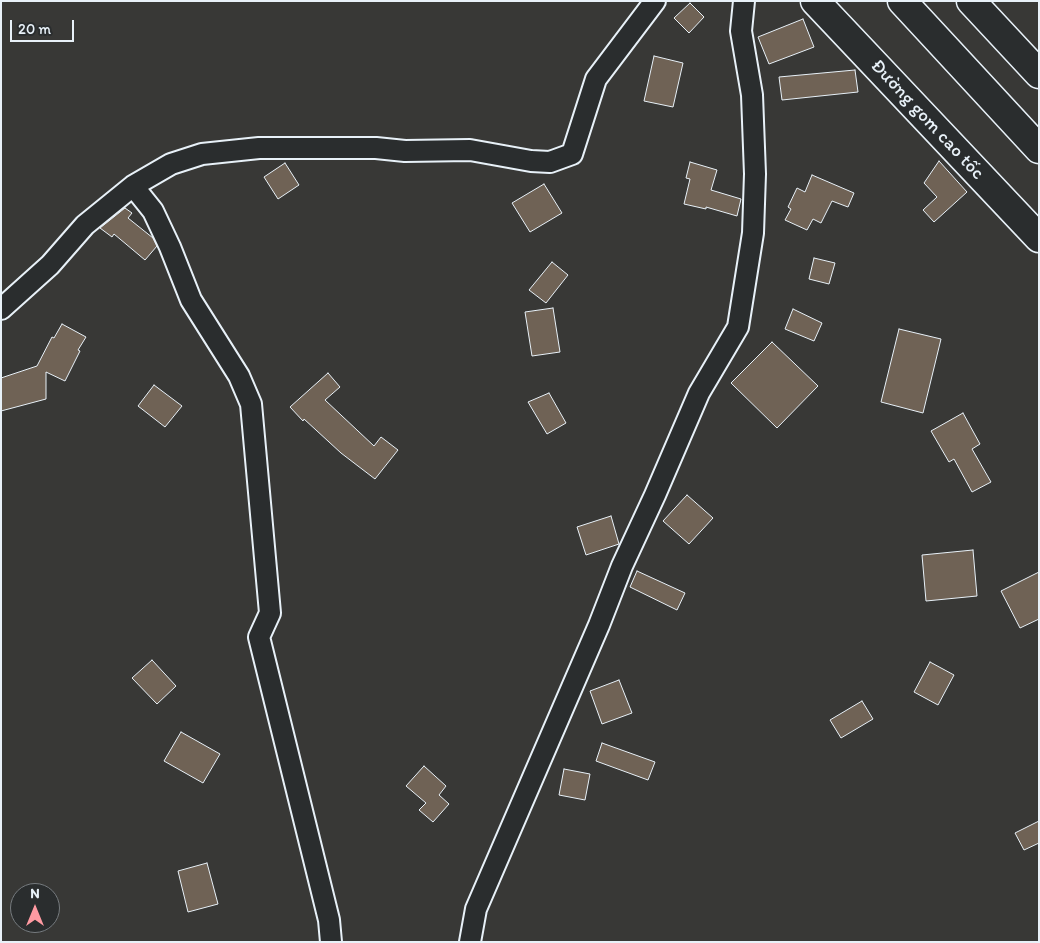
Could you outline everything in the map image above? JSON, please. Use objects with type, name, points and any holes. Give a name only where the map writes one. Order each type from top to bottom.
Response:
[{"type":"main road","name":"Đường gom cao tốc","points":[[815,1],[1039,238]]},
{"type":"main road","points":[[902,1],[1039,149]]},
{"type":"main road","points":[[971,1],[1039,74]]},
{"type":"street","points":[[1,309],[50,265],[85,225],[133,186],[171,164],[202,154],[259,148],[376,148],[405,151],[470,150],[531,161],[550,162],[572,154],[596,79],[655,1]]},
{"type":"street","points":[[470,942],[476,909],[595,634],[622,566],[699,393],[738,327],[753,234],[755,174],[752,95],[741,31],[744,1]]},
{"type":"street","points":[[133,186],[153,211],[170,247],[190,300],[240,376],[251,404],[270,613],[259,637],[329,920],[331,942]]},
{"type":"building","points":[[690,3],[704,17],[689,33],[674,18]]},
{"type":"building","points":[[803,19],[814,47],[769,64],[758,37]]},
{"type":"building","points":[[654,56],[683,63],[673,107],[644,101]]},
{"type":"building","points":[[855,70],[858,92],[782,100],[779,77]]},
{"type":"building","points":[[939,161],[967,192],[934,222],[923,210],[937,197],[924,183]]},
{"type":"building","points":[[690,162],[717,170],[711,190],[741,199],[737,216],[706,207],[706,209],[684,204],[690,179],[686,178]]},
{"type":"building","points":[[285,163],[299,185],[278,199],[264,177]]},
{"type":"building","points":[[812,175],[854,193],[848,207],[832,201],[821,223],[813,219],[807,230],[785,220],[791,209],[788,207],[797,188],[805,192]]},
{"type":"building","points":[[544,184],[562,213],[530,232],[512,203]]},
{"type":"building","points":[[125,208],[132,213],[128,218],[153,238],[157,246],[145,260],[114,234],[112,237],[100,228]]},
{"type":"building","points":[[814,258],[835,263],[829,284],[809,279]]},
{"type":"building","points":[[552,262],[568,275],[546,303],[529,290]]},
{"type":"building","points":[[553,308],[560,352],[532,356],[525,312]]},
{"type":"building","points":[[793,309],[822,323],[814,341],[785,329]]},
{"type":"building","points":[[62,324],[86,337],[78,350],[80,351],[65,381],[46,372],[46,399],[1,411],[1,378],[37,366],[52,337],[54,338]]},
{"type":"building","points":[[899,329],[941,339],[923,413],[881,402]]},
{"type":"building","points":[[772,342],[818,386],[777,428],[731,383]]},
{"type":"building","points":[[328,373],[340,387],[325,400],[374,446],[381,437],[398,450],[375,479],[341,453],[304,419],[303,421],[290,407]]},
{"type":"building","points":[[154,385],[182,406],[165,427],[138,406]]},
{"type":"building","points":[[549,393],[566,423],[547,434],[528,402]]},
{"type":"building","points":[[963,413],[980,444],[972,449],[991,482],[972,492],[954,459],[949,462],[931,431]]},
{"type":"building","points":[[687,495],[713,518],[689,544],[663,521]]},
{"type":"building","points":[[611,516],[619,544],[586,555],[577,527]]},
{"type":"building","points":[[973,550],[977,596],[926,601],[922,555]]},
{"type":"building","points":[[637,571],[685,593],[677,610],[630,587]]},
{"type":"building","points":[[1039,572],[1039,619],[1020,628],[1001,591]]},
{"type":"building","points":[[152,660],[176,686],[157,704],[132,678]]},
{"type":"building","points":[[930,662],[954,675],[938,705],[914,692]]},
{"type":"building","points":[[619,680],[632,713],[602,724],[590,691]]},
{"type":"building","points":[[862,701],[873,719],[841,738],[830,720]]},
{"type":"building","points":[[181,732],[220,754],[203,783],[164,761]]},
{"type":"building","points":[[602,743],[655,762],[648,780],[596,761]]},
{"type":"building","points":[[424,766],[446,786],[439,795],[449,804],[433,822],[419,810],[426,803],[406,786]]},
{"type":"building","points":[[564,769],[590,774],[585,800],[559,795]]},
{"type":"building","points":[[1039,821],[1039,843],[1024,850],[1015,833]]},
{"type":"building","points":[[207,863],[218,904],[188,912],[178,871]]}]
